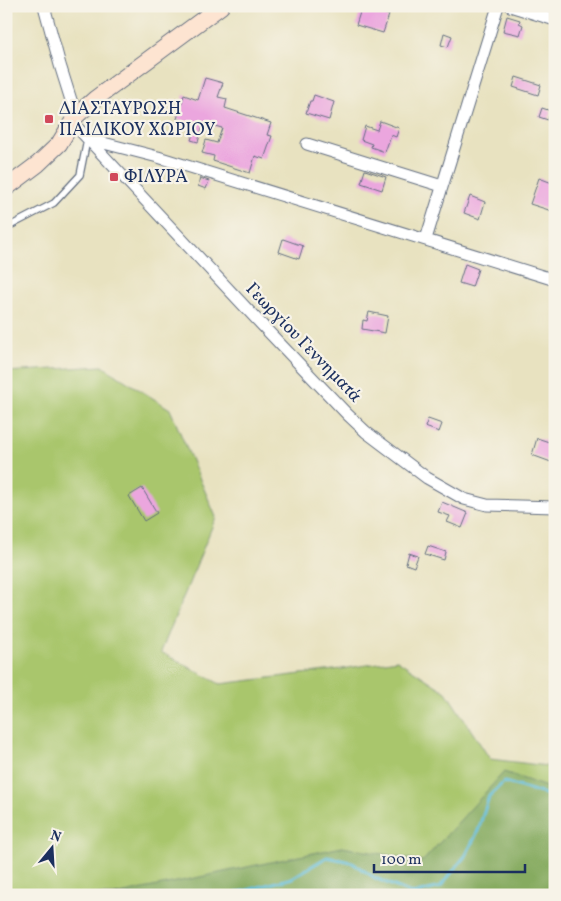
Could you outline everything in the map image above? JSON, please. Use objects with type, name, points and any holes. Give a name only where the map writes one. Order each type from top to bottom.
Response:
[{"type":"main road","points":[[6,188],[38,164],[59,144],[74,119],[115,83],[221,6]]},
{"type":"street","points":[[44,6],[74,119]]},
{"type":"street","points":[[426,239],[498,6]]},
{"type":"street","points":[[510,6],[555,20]]},
{"type":"street","name":"Γεωργίου Γεννηματά","points":[[74,119],[87,138],[347,414],[386,448],[438,485],[472,502],[500,506],[555,506]]},
{"type":"street","points":[[87,138],[158,157],[555,280]]},
{"type":"street","points":[[307,144],[442,186]]},
{"type":"lane","points":[[6,228],[54,203],[80,175],[87,138]]},
{"type":"green space","points":[[102,366],[170,409],[216,517],[161,652],[220,684],[342,669],[397,660],[446,692],[490,759],[555,767],[555,895],[6,895],[6,372]]},
{"type":"green space","points":[[504,772],[555,790],[555,895],[115,895],[342,847],[423,861]]},
{"type":"building","points":[[362,6],[389,15],[383,33],[356,25]]},
{"type":"building","points":[[507,16],[520,20],[519,23],[523,25],[520,35],[503,31]]},
{"type":"building","points":[[444,33],[452,36],[448,47],[441,45]]},
{"type":"building","points":[[516,77],[541,85],[538,95],[513,87]]},
{"type":"building","points":[[205,78],[223,83],[218,97],[227,99],[225,108],[271,123],[267,135],[272,136],[264,159],[255,156],[250,173],[213,161],[214,156],[202,153],[206,140],[217,143],[222,128],[204,123],[198,142],[191,140],[196,124],[177,119],[184,95],[198,100]]},
{"type":"building","points":[[314,95],[334,102],[329,120],[306,113]]},
{"type":"building","points":[[542,108],[551,111],[548,120],[539,117]]},
{"type":"building","points":[[380,121],[399,128],[396,137],[391,135],[385,152],[371,147],[372,144],[361,140],[365,126],[377,130]]},
{"type":"building","points":[[365,170],[386,177],[382,190],[361,183]]},
{"type":"building","points":[[200,178],[209,181],[206,189],[198,186]]},
{"type":"building","points":[[539,178],[555,184],[555,212],[530,204]]},
{"type":"building","points":[[470,196],[485,202],[480,219],[464,213]]},
{"type":"building","points":[[283,239],[303,246],[299,259],[279,252]]},
{"type":"building","points":[[465,264],[478,269],[472,287],[459,283]]},
{"type":"building","points":[[369,312],[388,316],[385,333],[362,329],[363,320],[367,321]]},
{"type":"building","points":[[428,419],[442,424],[439,432],[425,427]]},
{"type":"building","points":[[537,438],[555,444],[551,462],[532,455]]},
{"type":"building","points":[[142,488],[157,513],[144,521],[129,496]]},
{"type":"building","points":[[442,502],[468,513],[462,528],[447,522],[450,516],[438,512]]},
{"type":"building","points":[[428,546],[446,552],[444,560],[425,554]]},
{"type":"building","points":[[409,553],[418,556],[414,567],[406,564]]},
{"type":"waterway","points":[[229,895],[292,878],[327,857],[351,862],[375,878],[413,894],[440,887],[466,855],[478,831],[489,796],[504,782],[555,797]]},
{"type":"place","name":"ΔΙΑΣΤΑΥΡΩΣΗ ΠΑΙΔΙΚΟΥ ΧΩΡΙΟΥ","points":[[49,119]]},
{"type":"place","name":"ΦΙΛΥΡΑ","points":[[114,177]]}]
